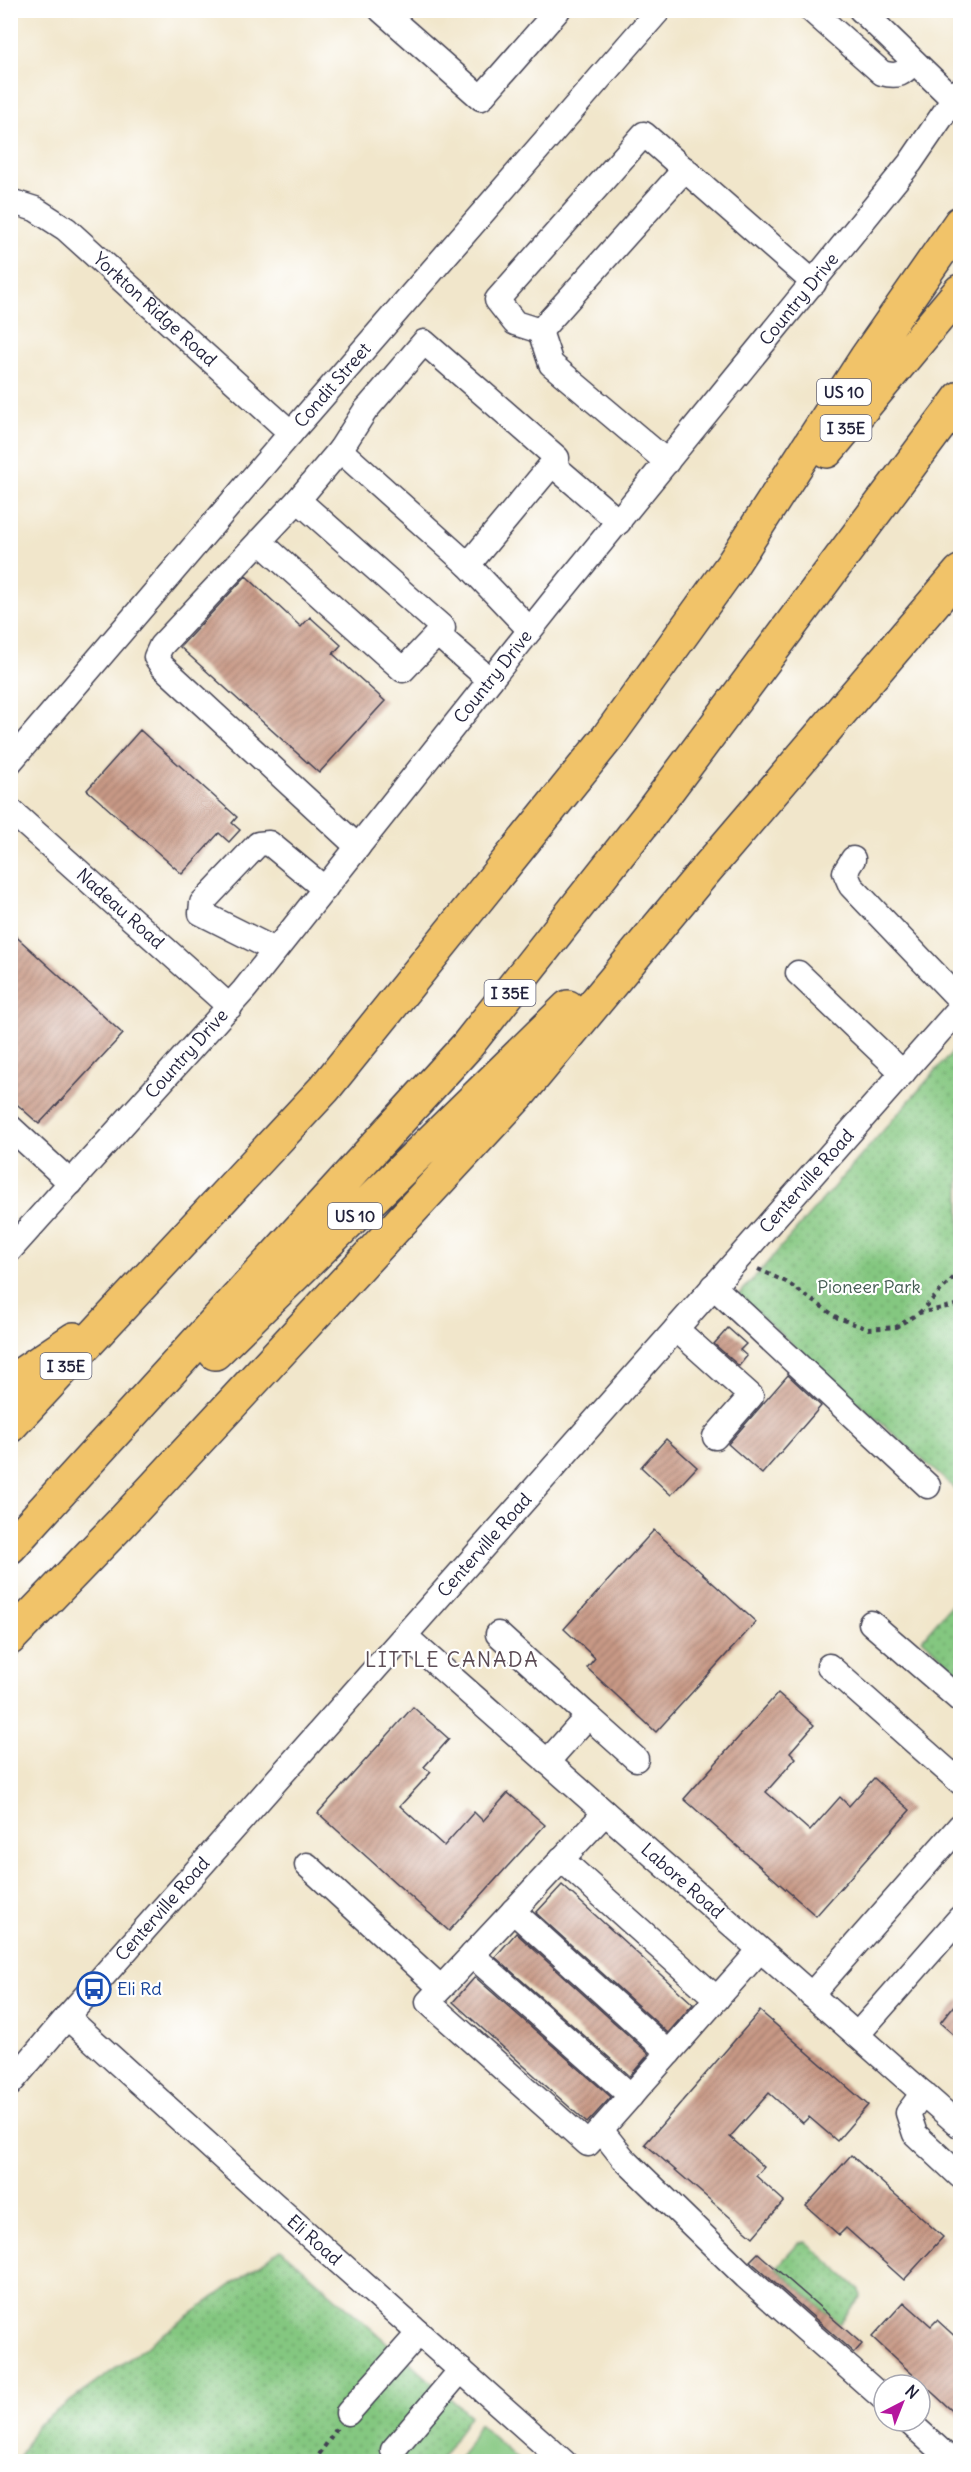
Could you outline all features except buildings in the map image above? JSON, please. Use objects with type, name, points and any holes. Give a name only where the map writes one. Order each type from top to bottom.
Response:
[{"type":"highway","name":"US 10","points":[[732,565],[866,358],[960,223]]},
{"type":"highway","name":"I 35E","points":[[10,1426],[326,1088],[608,737],[732,565],[960,291]]},
{"type":"highway","name":"I 35E","points":[[10,1547],[466,1047],[647,818],[960,399]]},
{"type":"highway","name":"US 10","points":[[10,1554],[699,878],[956,579]]},
{"type":"highway","points":[[10,1638],[148,1494],[521,1092],[699,878]]},
{"type":"highway","points":[[10,1382],[122,1305]]},
{"type":"street","points":[[381,10],[481,98],[558,10]]},
{"type":"street","name":"Condit Street","points":[[10,762],[291,432],[659,10]]},
{"type":"street","points":[[812,10],[882,73],[893,76],[904,72],[914,62]]},
{"type":"street","points":[[863,11],[914,62],[957,94]]},
{"type":"street","name":"Country Drive","points":[[10,1250],[230,1007],[530,630],[910,163],[957,94]]},
{"type":"street","points":[[540,332],[515,323],[497,300],[644,134],[814,283]]},
{"type":"street","points":[[540,332],[685,169]]},
{"type":"street","name":"Yorkton Ridge Road","points":[[10,201],[35,209],[66,229],[291,432]]},
{"type":"street","points":[[540,332],[551,364],[667,462]]},
{"type":"street","points":[[358,847],[162,666],[156,657],[161,646],[298,500],[340,450],[365,411],[424,342],[557,458],[468,565]]},
{"type":"street","points":[[340,450],[468,565],[530,630]]},
{"type":"street","points":[[552,464],[618,522]]},
{"type":"street","points":[[260,541],[403,670],[443,628],[298,500]]},
{"type":"street","points":[[437,634],[490,680]]},
{"type":"street","name":"Nadeau Road","points":[[10,810],[230,1007]]},
{"type":"street","points":[[275,950],[201,913],[202,903],[258,844],[269,843],[325,889]]},
{"type":"street","points":[[853,859],[845,872],[851,886],[960,1000]]},
{"type":"street","points":[[798,973],[903,1073]]},
{"type":"street","name":"Centerville Road","points":[[10,2084],[960,1008]]},
{"type":"street","points":[[10,1127],[71,1183]]},
{"type":"street","points":[[714,1286],[928,1486]]},
{"type":"street","points":[[676,1329],[751,1396],[715,1437]]},
{"type":"street","points":[[872,1623],[960,1700]]},
{"type":"street","points":[[498,1634],[636,1759]]},
{"type":"street","name":"Labore Road","points":[[405,1636],[960,2126]]},
{"type":"street","points":[[828,1666],[960,1782]]},
{"type":"street","points":[[547,1762],[588,1716]]},
{"type":"street","points":[[605,1813],[428,2002],[588,2144],[760,1950]]},
{"type":"street","points":[[811,1995],[960,1826]]},
{"type":"street","points":[[561,1859],[717,1999]]},
{"type":"street","points":[[308,1865],[441,1988]]},
{"type":"street","points":[[513,1911],[669,2052]]},
{"type":"street","points":[[857,2035],[960,1918]]},
{"type":"street","points":[[472,1955],[631,2096]]},
{"type":"street","name":"Eli Road","points":[[67,2017],[564,2462]]},
{"type":"street","points":[[923,2093],[908,2113],[915,2134],[960,2176]]},
{"type":"street","points":[[601,2130],[623,2158],[746,2277],[872,2388]]},
{"type":"street","points":[[348,2413],[419,2333]]},
{"type":"street","points":[[393,2450],[461,2370]]},
{"type":"street","points":[[921,2433],[953,2462]]},
{"type":"path","points":[[758,1269],[786,1282],[838,1318],[868,1329],[896,1327],[919,1313],[960,1274]]},
{"type":"path","points":[[919,1313],[960,1304]]},
{"type":"path","points":[[314,2462],[348,2413]]},
{"type":"green space","name":"Pioneer Park","points":[[960,1043],[960,1493],[738,1296]]},
{"type":"green space","points":[[960,1595],[960,1673],[922,1639]]},
{"type":"green space","points":[[806,2242],[860,2290],[861,2297],[839,2324],[776,2268],[799,2243]]},
{"type":"green space","points":[[281,2249],[470,2416],[440,2461],[17,2462],[36,2426]]},
{"type":"green space","points":[[479,2424],[519,2461],[459,2461]]},
{"type":"place","name":"Eli Rd","points":[[94,1989]]},
{"type":"district","name":"LITTLE CANADA","points":[[452,1660]]}]
